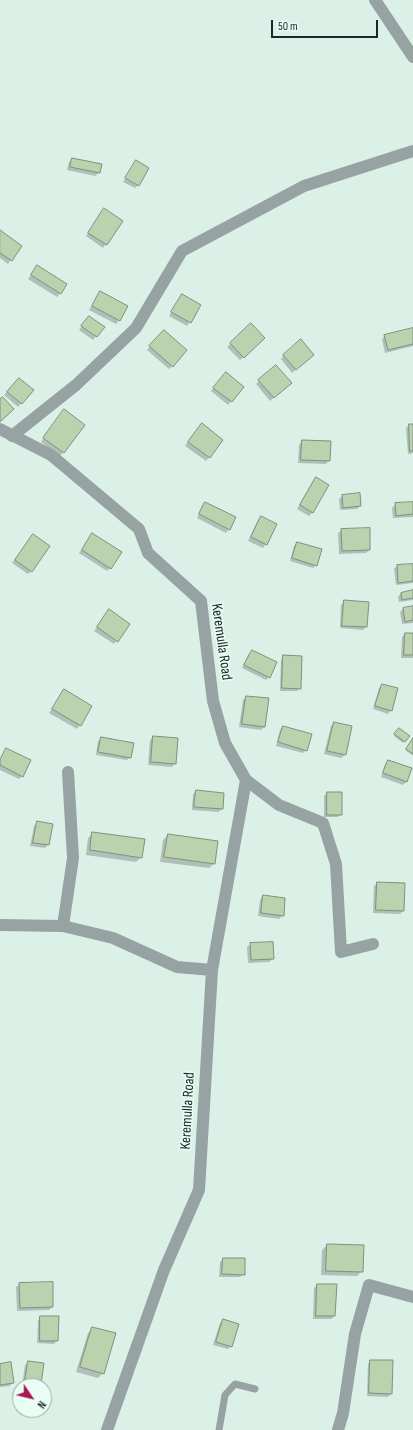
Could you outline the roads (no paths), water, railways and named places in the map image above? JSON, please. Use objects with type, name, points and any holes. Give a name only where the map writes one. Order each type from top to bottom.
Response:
[{"type":"street","points":[[375,0],[413,57]]},
{"type":"street","points":[[12,436],[76,385],[136,328],[182,251],[304,186],[413,151]]},
{"type":"street","name":"Keremulla Road","points":[[0,429],[51,455],[140,529],[148,553],[201,601],[213,701],[225,743],[246,780],[279,805],[324,824],[336,864],[341,952],[373,944]]},
{"type":"street","points":[[63,926],[73,858],[68,772]]},
{"type":"street","name":"Keremulla Road","points":[[107,1430],[164,1270],[199,1190],[212,970],[246,780]]},
{"type":"street","points":[[0,925],[63,926],[113,938],[177,967],[212,970]]},
{"type":"street","points":[[338,1430],[355,1334],[369,1285],[413,1297]]},
{"type":"lane","points":[[220,1430],[225,1395],[235,1384],[255,1388]]}]
